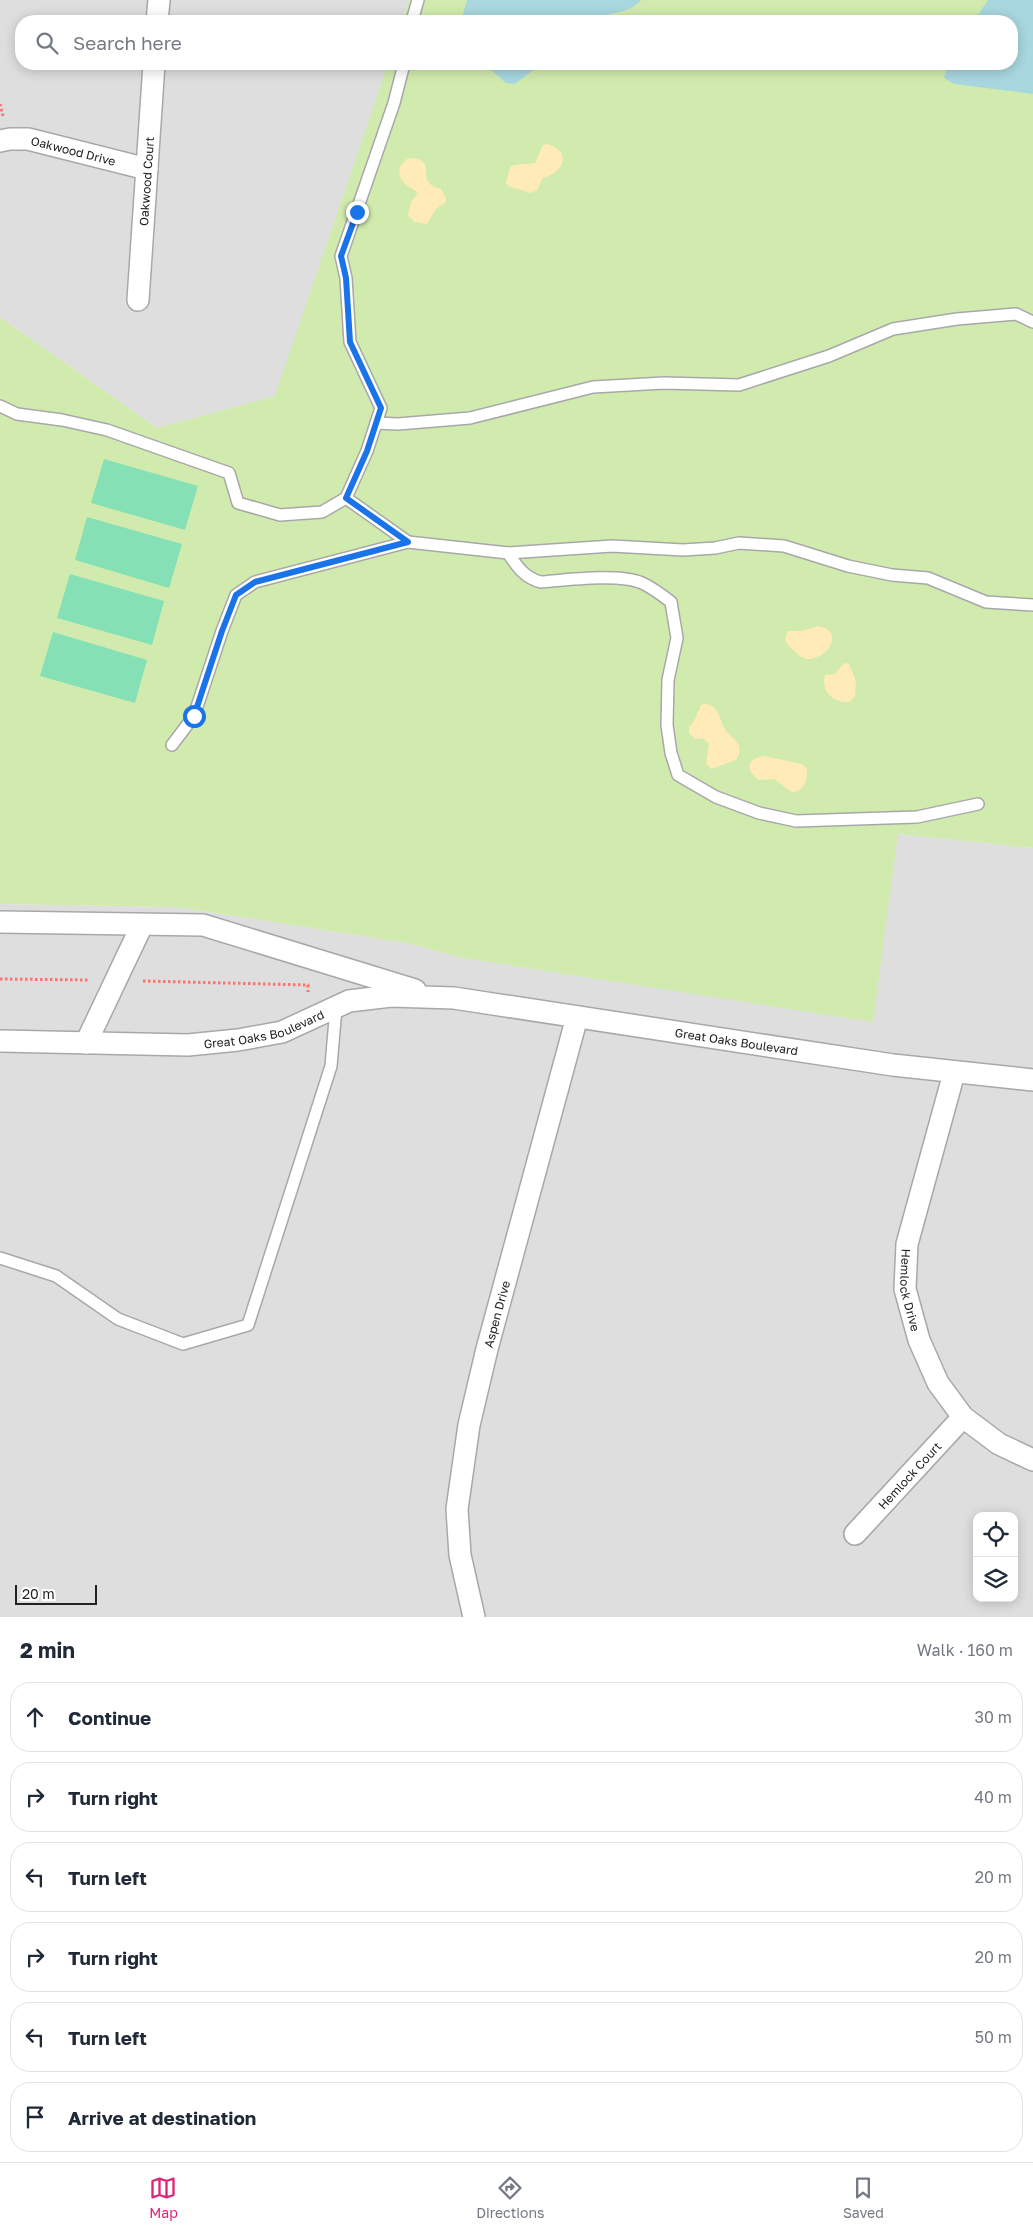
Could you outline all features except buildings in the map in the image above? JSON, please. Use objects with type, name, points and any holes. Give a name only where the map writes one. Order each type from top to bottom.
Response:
[{"type":"street","points":[[158,15],[159,0]]},
{"type":"street","name":"Oakwood Court","points":[[138,300],[154,70]]},
{"type":"street","name":"Oakwood Drive","points":[[0,141],[10,138],[28,140],[147,169]]},
{"type":"street","name":"Great Oaks Boulevard","points":[[0,922],[203,925],[439,998]]},
{"type":"street","points":[[86,1043],[142,924]]},
{"type":"street","name":"Great Oaks Boulevard","points":[[0,1041],[188,1044],[238,1040],[282,1032],[336,1008],[349,1000],[391,996],[454,998],[954,1073],[1033,1080]]},
{"type":"street","name":"Aspen Drive","points":[[474,1617],[460,1555],[458,1509],[469,1425],[487,1349],[577,1017]]},
{"type":"street","name":"Hemlock Drive","points":[[954,1073],[907,1244],[905,1289],[919,1340],[938,1383],[963,1417],[999,1444],[1033,1460]]},
{"type":"street","name":"Hemlock Court","points":[[855,1534],[963,1417]]},
{"type":"lane","points":[[414,15],[418,0]]},
{"type":"lane","points":[[0,406],[17,414],[62,420],[107,430],[229,473],[238,503],[280,515],[322,512],[346,498],[367,451],[381,408],[350,342],[346,278],[341,256],[391,111],[402,70]]},
{"type":"lane","points":[[376,423],[398,424],[470,418],[593,386],[664,383],[740,384],[829,356],[893,329],[957,319],[1016,314],[1033,322]]},
{"type":"lane","points":[[346,498],[408,542]]},
{"type":"lane","points":[[172,745],[194,716],[236,595],[255,582],[408,542],[508,552],[612,546],[682,550],[715,548],[740,543],[784,546],[848,566],[892,575],[928,578],[986,602],[1033,605]]},
{"type":"lane","points":[[508,552],[521,572],[531,580],[541,582],[605,578],[640,582],[659,592],[671,602],[677,638],[668,680],[667,725],[671,753],[678,775],[716,796],[759,813],[796,820],[917,817],[978,804]]},
{"type":"lane","points":[[0,1258],[56,1276],[118,1319],[183,1344],[248,1325],[331,1066],[336,1008]]},
{"type":"path","points":[[0,978],[308,985]]},
{"type":"shaded area","points":[[0,0],[409,0],[404,15],[15,15],[15,70],[386,70],[276,396],[157,428],[0,317]]},
{"type":"shaded area","points":[[897,834],[1033,848],[1033,1617],[0,1617],[0,904],[177,907],[407,943],[463,958],[872,1021]]},
{"type":"green space","points":[[409,0],[1033,0],[1033,848],[898,834],[873,1022],[463,958],[407,943],[177,907],[0,904],[0,317],[157,428],[275,396],[386,70],[1018,70],[1018,15],[404,15]]},
{"type":"green space","points":[[104,459],[198,486],[185,530],[91,503]]},
{"type":"green space","points":[[87,517],[182,544],[169,588],[75,560]]},
{"type":"green space","points":[[70,574],[164,601],[152,645],[57,618]]},
{"type":"green space","points":[[53,632],[147,660],[135,703],[40,676]]},
{"type":"sand","points":[[547,144],[560,151],[563,156],[561,166],[551,175],[543,178],[537,190],[531,193],[508,186],[506,183],[510,167],[535,163],[543,145]]},
{"type":"sand","points":[[414,158],[424,163],[428,181],[431,185],[441,189],[446,199],[445,203],[436,209],[427,224],[414,222],[408,215],[411,202],[417,194],[416,191],[403,182],[399,171],[400,166],[407,159]]},
{"type":"sand","points":[[818,626],[827,629],[832,639],[831,645],[821,655],[807,659],[798,655],[787,644],[786,636],[788,631],[802,631]]},
{"type":"sand","points":[[844,663],[849,664],[856,681],[855,696],[850,702],[838,701],[830,695],[824,681],[825,675],[835,674]]},
{"type":"sand","points":[[706,704],[717,712],[724,728],[737,742],[739,748],[736,760],[711,769],[706,763],[709,744],[703,738],[695,739],[689,733],[689,727],[694,721],[701,705]]},
{"type":"sand","points":[[764,756],[802,764],[807,769],[806,781],[800,790],[792,792],[774,779],[759,780],[755,777],[750,769],[751,763],[753,760]]},
{"type":"water","points":[[467,0],[641,0],[630,9],[606,15],[463,15]]},
{"type":"water","points":[[988,0],[1033,0],[1033,94],[954,84],[944,78],[946,70],[1018,70],[1018,15],[978,15]]},
{"type":"water","points":[[491,70],[533,70],[515,84],[506,83]]},
{"type":"route","points":[[194,716],[236,595],[255,582],[408,542],[346,498],[367,451],[381,408],[350,342],[346,278],[341,256],[357,212]]}]
